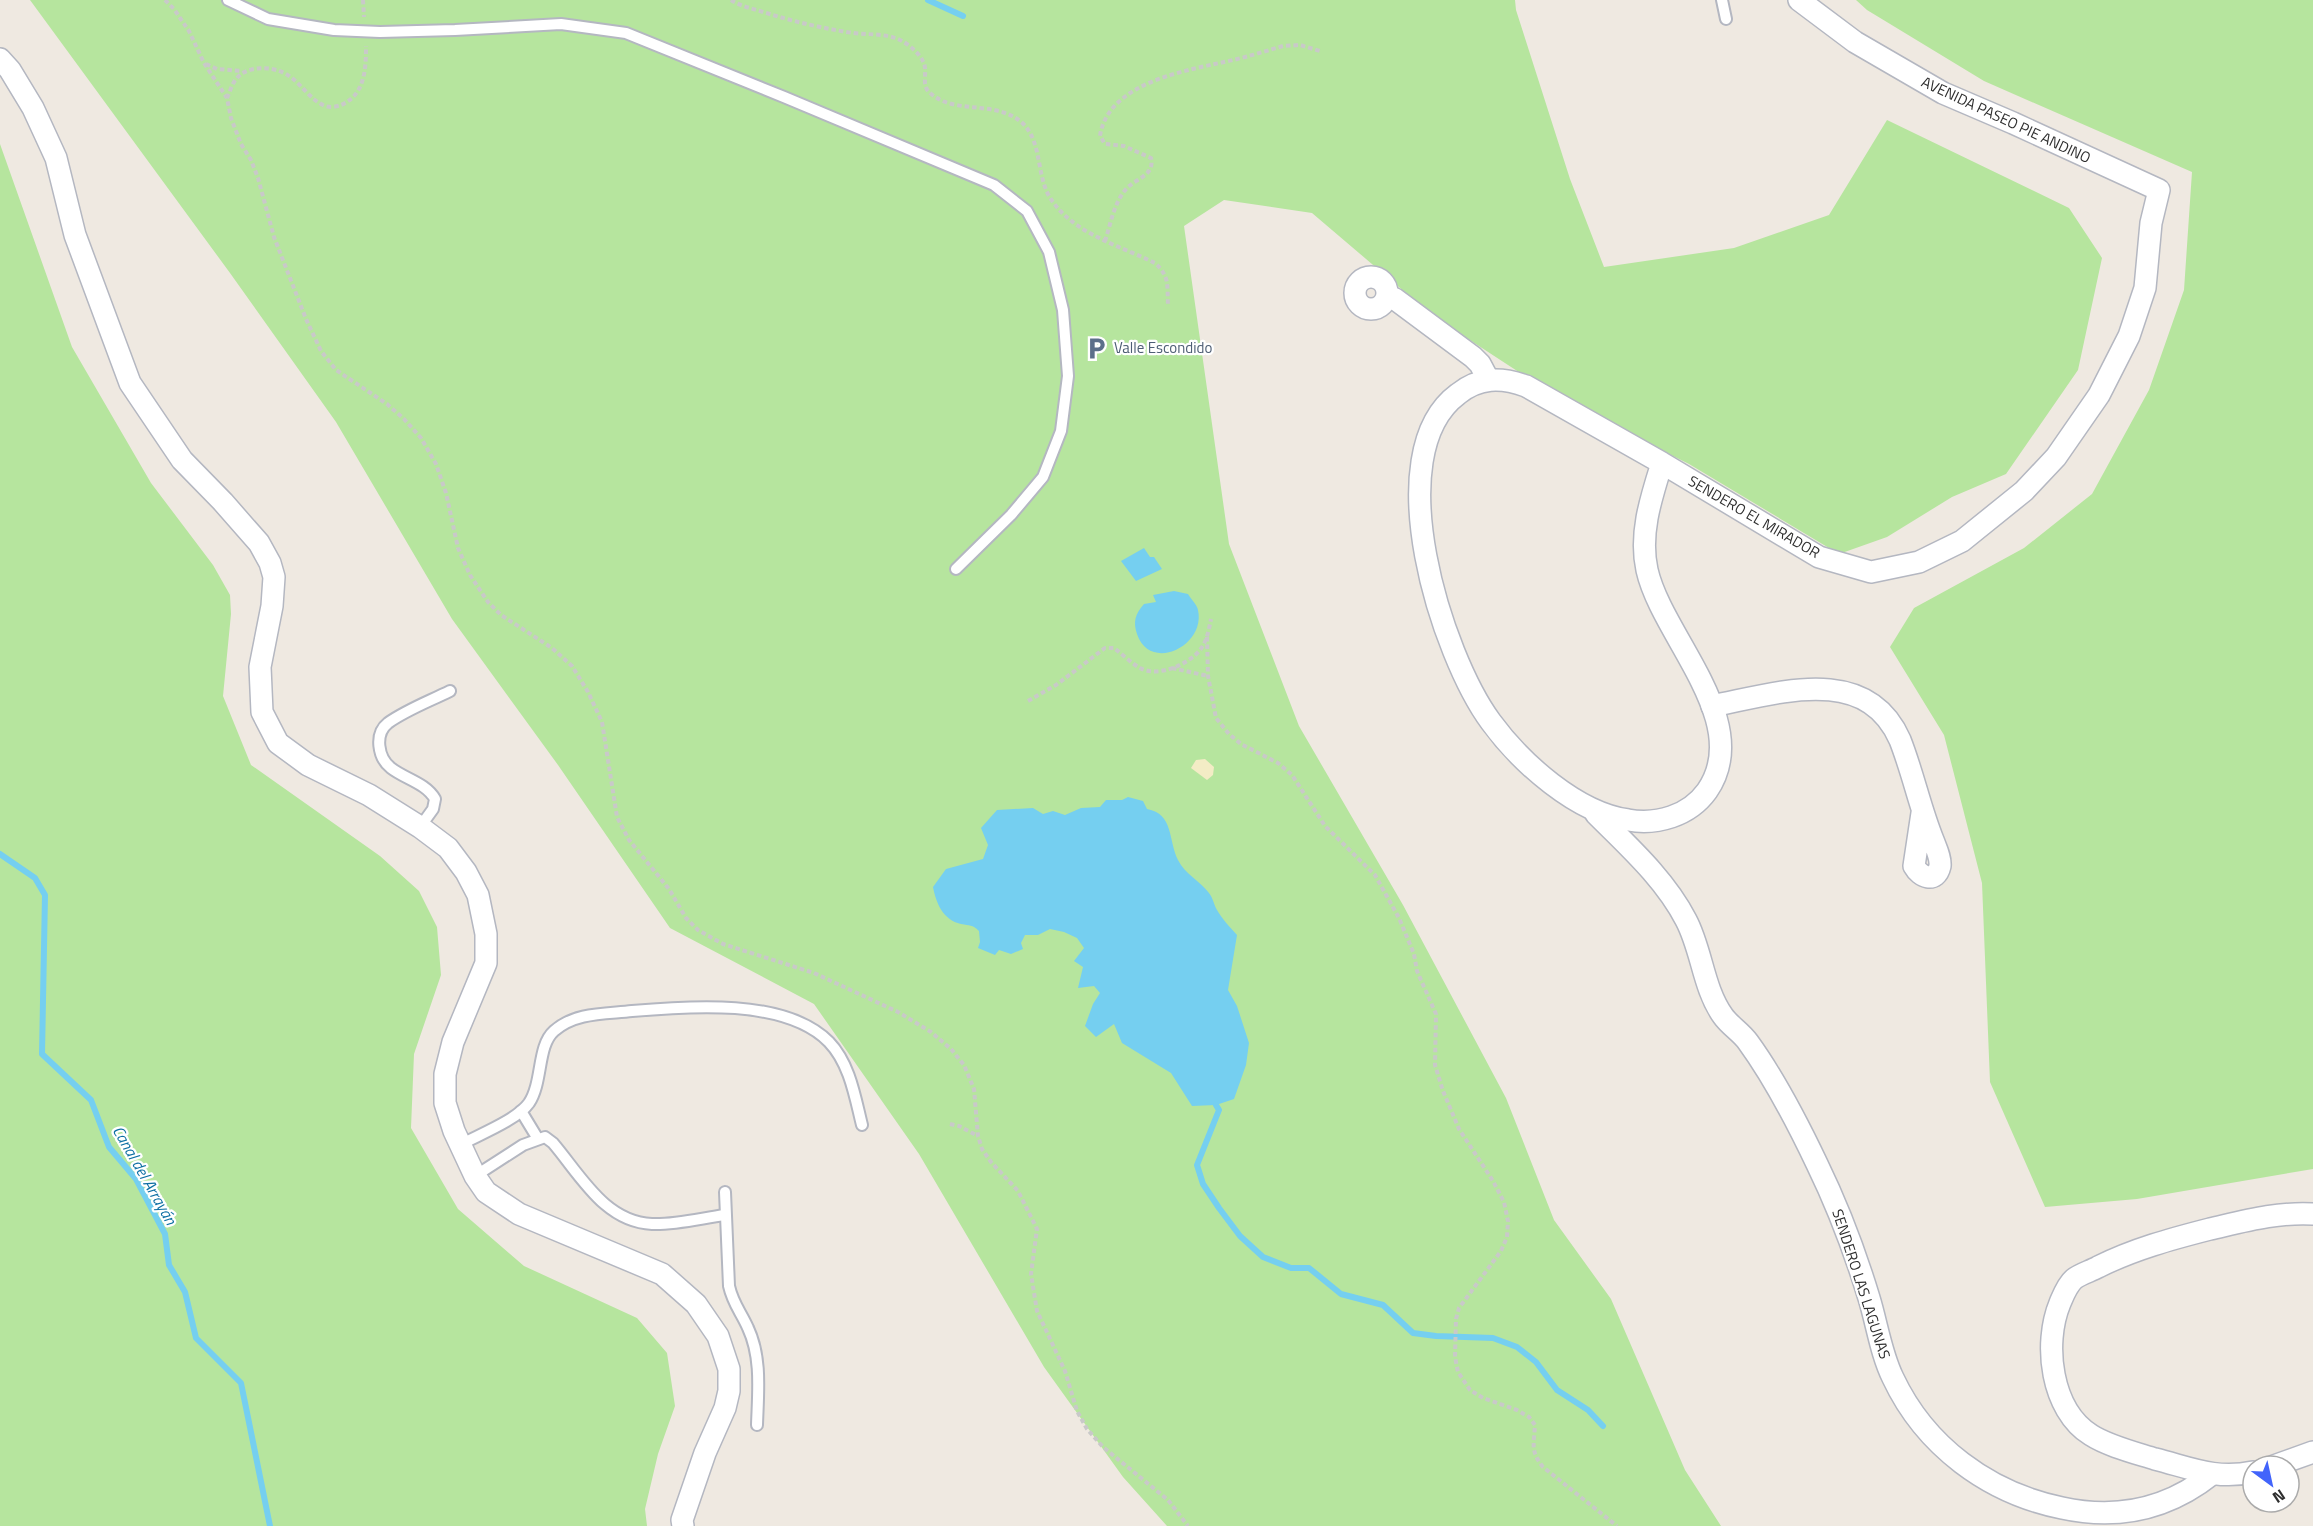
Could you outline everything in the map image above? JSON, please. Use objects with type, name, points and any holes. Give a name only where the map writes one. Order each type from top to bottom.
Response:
[{"type":"street","name":"AVENIDA PASEO PIE ANDINO","points":[[1799,0],[1855,42],[1943,93],[2159,189]]},
{"type":"street","points":[[0,59],[10,70],[33,108],[56,158],[75,235],[130,383],[182,460],[223,501],[259,543],[270,563],[274,577],[272,606],[260,667],[262,712],[278,743],[308,765],[369,795],[420,827],[448,848],[466,872],[478,895],[486,934],[486,963],[453,1042],[445,1074],[445,1103],[474,1176],[486,1192],[519,1214],[662,1274],[696,1304],[708,1320],[724,1353],[729,1369],[729,1391],[725,1408],[705,1452],[682,1520],[683,1526]]},
{"type":"street","name":"SENDERO EL MIRADOR","points":[[1488,379],[1526,386],[1662,463],[1819,557],[1871,573],[1919,562],[1962,541],[2024,491],[2056,457],[2099,395],[2129,336],[2145,288],[2151,223],[2159,189]]},
{"type":"street","points":[[1388,296],[1473,357],[1480,364],[1488,379],[1472,384],[1448,401],[1431,426],[1425,441],[1420,472],[1424,542],[1429,568],[1464,674],[1482,708],[1503,737],[1538,771],[1591,809],[1620,819],[1644,822],[1677,815],[1698,801],[1709,786],[1717,769],[1720,746],[1718,723],[1712,706],[1657,596],[1646,568],[1645,527],[1662,463]]},
{"type":"street","points":[[1712,706],[1818,688],[1840,690],[1864,700],[1884,716],[1899,738],[1922,813]]},
{"type":"street","name":"SENDERO LAS LAGUNAS","points":[[1591,809],[1657,877],[1686,920],[1708,987],[1723,1016],[1747,1041],[1806,1143],[1837,1209],[1855,1253],[1891,1375],[1908,1405],[1935,1439],[1960,1462],[1997,1486],[2045,1505],[2070,1510],[2112,1513],[2148,1508],[2182,1495],[2212,1474]]},
{"type":"street","points":[[1629,846],[1631,834],[1644,822]]},
{"type":"street","points":[[2241,1474],[2232,1476],[2212,1474],[2135,1453],[2091,1435],[2080,1425],[2063,1400],[2052,1365],[2050,1347],[2056,1311],[2073,1280],[2122,1255],[2170,1239],[2259,1217],[2289,1213],[2313,1214]]},
{"type":"lane","points":[[228,0],[268,19],[334,30],[455,30],[561,24],[626,33],[994,185],[1027,211],[1048,252],[1064,310],[1068,375],[1061,431],[1043,477],[1011,515],[956,569]]},
{"type":"lane","points":[[1722,0],[1726,19]]},
{"type":"lane","points":[[420,827],[433,809],[435,799],[431,792],[390,767],[382,757],[379,743],[387,724],[450,691]]},
{"type":"lane","points":[[460,1145],[521,1111],[529,1103],[538,1083],[543,1050],[553,1032],[566,1023],[582,1016],[669,1008],[729,1006],[806,1025],[829,1042],[847,1068],[862,1125]]},
{"type":"lane","points":[[521,1111],[538,1139]]},
{"type":"lane","points":[[474,1176],[523,1145],[545,1137],[554,1143],[606,1206],[623,1219],[654,1224],[725,1215]]},
{"type":"lane","points":[[725,1192],[729,1286],[731,1299],[748,1327],[756,1354],[757,1425]]},
{"type":"path","points":[[165,0],[189,31],[204,63],[227,98],[231,118],[241,144],[258,178],[274,237],[321,351],[336,370],[387,404],[421,438],[440,474],[458,548],[470,575],[488,602],[501,615],[552,648],[572,666],[602,722],[617,816],[629,840],[669,889],[686,918],[698,930],[723,944],[814,973],[844,986],[932,1032],[951,1049],[964,1065],[974,1089],[978,1137],[982,1149],[1018,1191],[1036,1229],[1031,1274],[1037,1311],[1065,1371],[1077,1412],[1087,1429],[1103,1447],[1168,1500],[1188,1526]]},
{"type":"path","points":[[204,63],[217,69],[243,71],[264,68],[284,72],[324,106],[337,107],[351,101],[360,89],[366,63],[363,0]]},
{"type":"path","points":[[731,0],[736,4],[786,20],[828,29],[890,36],[904,42],[919,55],[925,67],[923,81],[928,92],[945,103],[1000,110],[1020,121],[1028,130],[1037,151],[1041,177],[1049,195],[1063,214],[1083,229],[1105,241],[1155,263],[1167,276],[1168,305]]},
{"type":"path","points":[[1105,241],[1118,201],[1127,188],[1150,171],[1153,164],[1151,158],[1145,154],[1124,146],[1105,144],[1100,136],[1101,126],[1121,100],[1146,84],[1282,46],[1300,45],[1320,51]]},
{"type":"path","points":[[227,98],[235,79],[243,71]]},
{"type":"path","points":[[1211,619],[1208,637],[1208,676],[1216,718],[1241,744],[1278,764],[1292,775],[1325,826],[1375,875],[1399,918],[1414,954],[1417,971],[1436,1014],[1435,1065],[1443,1091],[1459,1129],[1504,1202],[1508,1221],[1507,1237],[1501,1251],[1459,1308],[1456,1319],[1455,1357],[1458,1372],[1470,1390],[1483,1398],[1529,1417],[1535,1425],[1533,1449],[1535,1457],[1543,1467],[1617,1526]]},
{"type":"path","points":[[1028,701],[1056,686],[1105,648],[1114,648],[1141,669],[1153,672],[1171,668],[1189,660],[1201,649],[1208,637]]},
{"type":"path","points":[[1171,668],[1208,676]]},
{"type":"path","points":[[950,1124],[959,1126],[978,1137]]},
{"type":"green space","points":[[30,0],[1515,0],[1516,10],[1570,179],[1604,267],[1734,248],[1829,215],[1887,120],[2069,208],[2102,258],[2078,370],[2006,474],[1952,497],[1887,537],[1839,554],[1689,464],[1563,401],[1433,316],[1312,213],[1224,200],[1184,226],[1229,544],[1299,726],[1403,905],[1506,1098],[1554,1220],[1611,1299],[1685,1470],[1721,1526],[1167,1526],[1123,1477],[1044,1367],[919,1154],[814,1004],[670,928],[558,765],[452,619],[336,422]]},
{"type":"green space","points":[[1856,0],[2313,0],[2313,1169],[2137,1199],[2045,1207],[1990,1082],[1982,883],[1944,735],[1890,647],[1914,608],[2024,548],[2092,494],[2149,390],[2184,290],[2192,172],[1984,81],[1867,10]]},
{"type":"green space","points":[[0,144],[72,347],[151,483],[213,565],[230,595],[231,614],[223,696],[251,765],[380,856],[419,891],[437,927],[441,975],[414,1054],[411,1128],[458,1209],[524,1266],[637,1318],[667,1353],[675,1406],[658,1454],[645,1509],[647,1526],[0,1526]]},
{"type":"sand","points":[[1205,759],[1214,767],[1213,775],[1207,780],[1191,768],[1196,760]]},
{"type":"water","points":[[1144,548],[1162,569],[1136,581],[1121,561]]},
{"type":"water","points":[[1174,591],[1188,594],[1198,610],[1198,623],[1194,634],[1186,644],[1164,653],[1153,652],[1144,646],[1137,634],[1135,622],[1137,615],[1144,604],[1156,602],[1153,595]]},
{"type":"water","points":[[1128,797],[1143,801],[1147,809],[1162,816],[1169,829],[1181,865],[1209,893],[1219,913],[1237,935],[1228,990],[1237,1006],[1249,1043],[1246,1065],[1234,1099],[1216,1105],[1192,1106],[1171,1073],[1122,1043],[1114,1024],[1096,1037],[1085,1026],[1093,1004],[1100,993],[1094,986],[1078,988],[1083,967],[1074,961],[1084,948],[1077,938],[1050,929],[1038,935],[1025,935],[1021,943],[1023,949],[1011,954],[999,950],[995,955],[978,948],[980,942],[977,929],[955,922],[945,915],[934,893],[933,887],[946,869],[983,859],[988,845],[981,828],[997,810],[1033,808],[1043,814],[1053,811],[1065,815],[1081,808],[1100,807],[1106,800],[1122,800]]},
{"type":"waterway","points":[[928,0],[963,16]]},
{"type":"waterway","name":"Canal del Arrayán","points":[[0,854],[35,878],[45,895],[42,1054],[91,1100],[109,1147],[136,1179],[165,1234],[169,1265],[185,1292],[196,1338],[241,1383],[270,1526]]},
{"type":"waterway","points":[[1216,1105],[1219,1110],[1197,1165],[1203,1184],[1219,1208],[1240,1236],[1263,1257],[1291,1268],[1309,1268],[1341,1294],[1383,1305],[1413,1333],[1493,1338],[1517,1347],[1536,1362],[1557,1390],[1588,1410],[1603,1426]]},
{"type":"place","name":"Valle Escondido","points":[[1096,348]]}]
